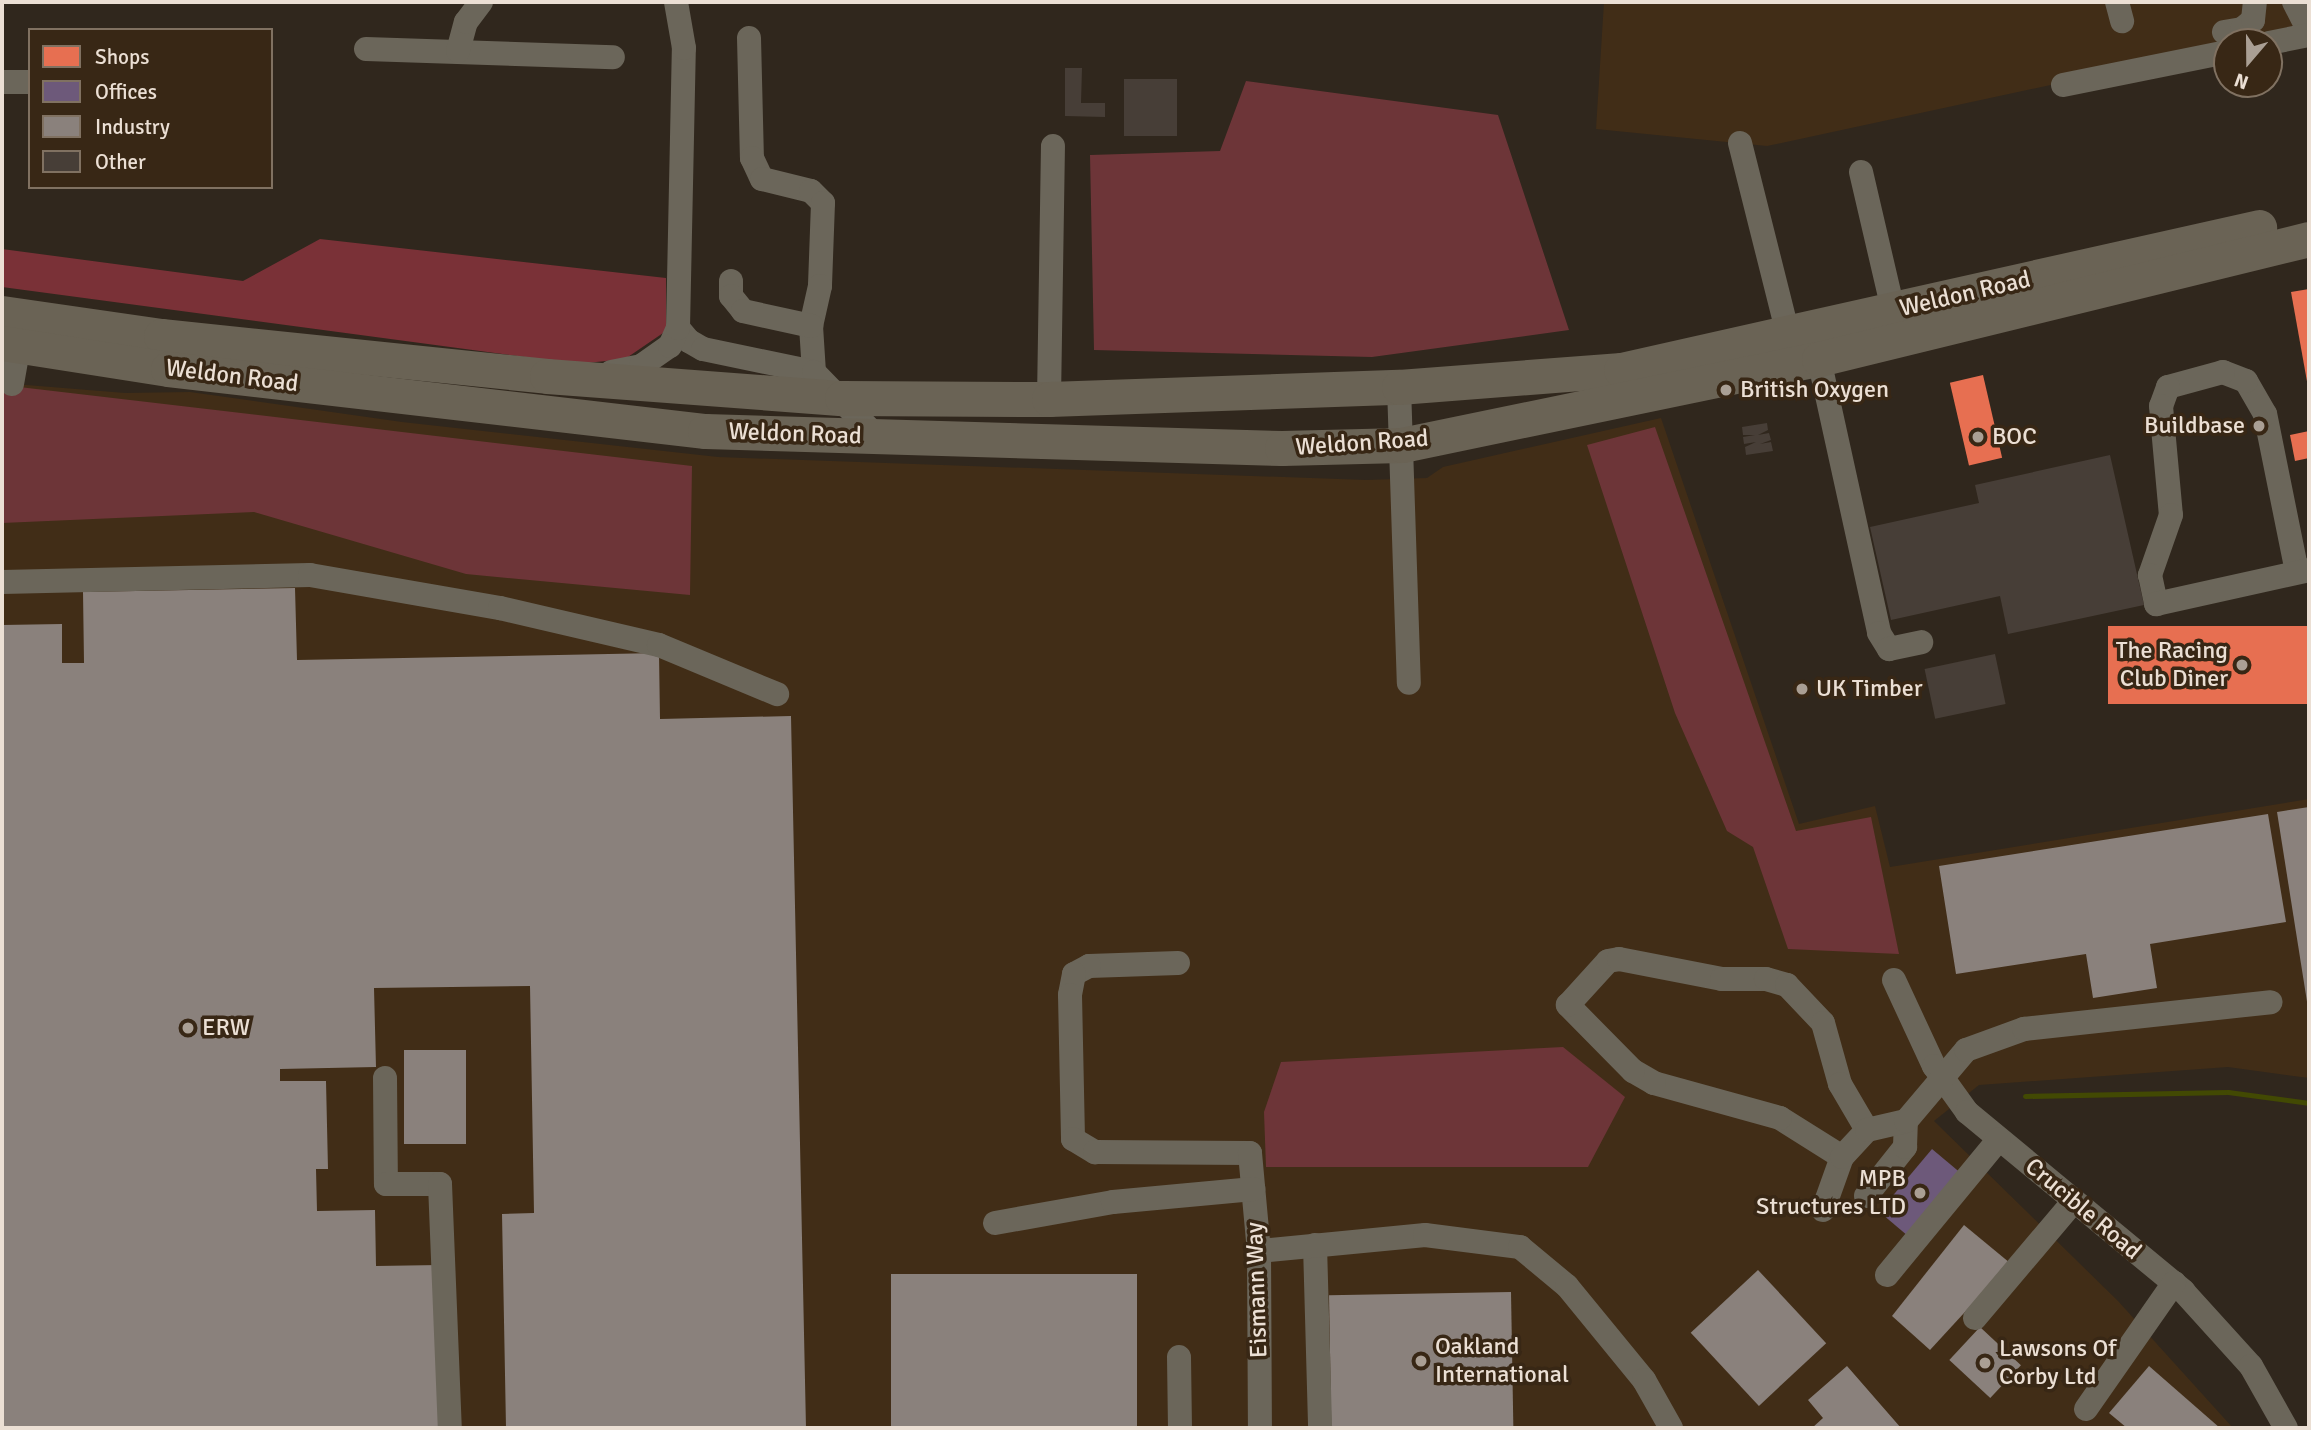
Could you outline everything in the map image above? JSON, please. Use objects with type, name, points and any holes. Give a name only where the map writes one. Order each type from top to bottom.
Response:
[{"type":"highway","name":"Weldon Road","points":[[1627,384],[1788,334],[2309,216]]},
{"type":"highway","name":"Weldon Road","points":[[1627,384],[1819,359],[2309,239]]},
{"type":"highway","name":"Weldon Road","points":[[2,313],[161,336],[547,376],[842,398],[1049,399],[1399,387],[1585,392]]},
{"type":"highway","name":"Weldon Road","points":[[11,344],[168,369],[705,431],[1282,448],[1402,444],[1585,392]]},
{"type":"highway","points":[[1585,392],[1627,384]]},
{"type":"street","points":[[458,51],[466,22],[481,2]]},
{"type":"street","points":[[547,376],[641,366],[670,346],[678,328],[684,48],[676,2]]},
{"type":"street","points":[[2243,28],[2253,20],[2255,2]]},
{"type":"street","points":[[2283,40],[2309,33],[2294,2]]},
{"type":"street","points":[[749,38],[752,158],[762,179],[811,191],[823,203],[820,286],[811,326],[814,372]]},
{"type":"street","points":[[2063,85],[2213,45]]},
{"type":"street","points":[[366,49],[613,57]]},
{"type":"street","points":[[2,82],[28,82]]},
{"type":"street","points":[[1740,142],[1788,334]]},
{"type":"street","points":[[1049,399],[1053,146]]},
{"type":"street","points":[[1861,172],[1893,310]]},
{"type":"street","points":[[731,281],[731,296],[743,311],[811,326]]},
{"type":"street","points":[[678,328],[703,349],[814,372],[876,436]]},
{"type":"street","points":[[11,344],[12,384]]},
{"type":"street","points":[[1819,359],[1879,633],[1889,649],[1921,642]]},
{"type":"street","points":[[2223,372],[2246,381],[2265,414],[2303,571],[2156,604],[2150,575],[2171,514],[2161,406],[2168,387],[2223,372]]},
{"type":"street","points":[[1399,387],[1409,682]]},
{"type":"street","points":[[2,582],[310,575],[500,608],[659,645],[777,694]]},
{"type":"street","points":[[1842,1157],[1780,1118],[1654,1083],[1633,1071],[1568,1005],[1608,961],[1619,959],[1722,979],[1766,979],[1787,985],[1823,1023],[1840,1084],[1867,1130]]},
{"type":"street","name":"Eismann Way","points":[[1178,963],[1089,966],[1074,974],[1070,995],[1073,1139],[1095,1152],[1250,1153],[1259,1251],[1260,1428]]},
{"type":"street","name":"Crucible Road","points":[[1894,980],[1943,1079],[1966,1112],[2174,1283],[2251,1366],[2286,1428]]},
{"type":"street","points":[[1823,1210],[1842,1157],[1867,1130],[1906,1121],[1966,1050],[2024,1029],[2271,1002]]},
{"type":"street","points":[[386,1078],[386,1184],[440,1184],[450,1428]]},
{"type":"street","points":[[1866,1196],[1905,1147],[1906,1121]]},
{"type":"street","points":[[1887,1275],[1999,1139]]},
{"type":"street","points":[[995,1223],[1113,1202],[1253,1189]]},
{"type":"street","points":[[1975,1318],[2074,1201]]},
{"type":"street","points":[[1259,1251],[1425,1235],[1520,1247],[1567,1286],[1644,1380],[1671,1428]]},
{"type":"street","points":[[1315,1245],[1320,1428]]},
{"type":"street","points":[[2086,1409],[2174,1283]]},
{"type":"street","points":[[1179,1357],[1180,1428]]},
{"type":"shaded area","points":[[1604,2],[2308,2],[2309,30],[2283,35],[2283,28],[2213,28],[2213,50],[1767,146],[1596,129]]},
{"type":"shaded area","points":[[1246,81],[1498,115],[1569,330],[1372,357],[1094,350],[1090,155],[1220,151]]},
{"type":"shaded area","points":[[320,239],[666,278],[666,331],[625,359],[577,364],[2,287],[2,249],[243,281]]},
{"type":"shaded area","points":[[2,383],[125,393],[190,392],[402,422],[718,457],[1366,480],[1427,478],[1443,467],[1661,418],[1799,824],[1875,806],[1890,867],[2309,799],[2309,1078],[2228,1067],[1979,1085],[1934,1121],[2118,1301],[2233,1428],[2,1428]]},
{"type":"shaded area","points":[[2,385],[692,466],[690,595],[466,574],[254,512],[2,523]]},
{"type":"shaded area","points":[[1655,427],[1796,831],[1871,817],[1899,954],[1788,949],[1753,847],[1727,831],[1675,713],[1587,445]]},
{"type":"shaded area","points":[[1563,1047],[1625,1097],[1588,1167],[1266,1167],[1264,1112],[1281,1062]]},
{"type":"building: Shops","points":[[2309,289],[2309,387],[2308,387],[2291,292]]},
{"type":"building: Shops","points":[[1983,375],[2002,458],[1969,465],[1950,383]]},
{"type":"building: Shops","points":[[2309,431],[2309,458],[2295,461],[2290,435]]},
{"type":"building: Shops","points":[[2108,626],[2309,626],[2309,704],[2108,704]]},
{"type":"building: Offices","name":"MPB Structures LTD","points":[[1932,1149],[1962,1174],[1909,1237],[1879,1212]]},
{"type":"building: Industry","name":"ERW","points":[[295,588],[297,660],[659,653],[660,719],[791,716],[806,1428],[506,1428],[502,1214],[534,1213],[530,986],[374,988],[376,1067],[280,1069],[280,1081],[326,1081],[328,1169],[316,1169],[317,1211],[375,1210],[376,1266],[439,1265],[442,1428],[2,1428],[2,625],[62,624],[62,663],[84,663],[83,592]]},
{"type":"building: Industry","points":[[2309,807],[2309,1008],[2308,1008],[2277,812]]},
{"type":"building: Industry","points":[[2268,814],[2286,922],[2150,944],[2157,988],[2093,998],[2086,954],[1956,974],[1939,866]]},
{"type":"building: Industry","points":[[404,1050],[466,1050],[466,1144],[404,1144]]},
{"type":"building: Industry","points":[[1964,1225],[2010,1263],[1930,1350],[1892,1316]]},
{"type":"building: Industry","points":[[1758,1270],[1826,1343],[1759,1406],[1691,1333]]},
{"type":"building: Industry","points":[[891,1274],[1137,1274],[1137,1428],[891,1428]]},
{"type":"building: Industry","name":"Oakland International","points":[[1511,1292],[1513,1428],[1331,1428],[1329,1295]]},
{"type":"building: Industry","name":"Lawsons Of Corby Ltd","points":[[1980,1327],[2021,1365],[1990,1398],[1949,1360]]},
{"type":"building: Industry","points":[[1847,1366],[1901,1428],[1812,1428],[1823,1418],[1808,1400]]},
{"type":"building: Industry","points":[[2149,1366],[2220,1428],[2127,1428],[2109,1413]]},
{"type":"building: Other","points":[[1065,68],[1082,68],[1081,103],[1105,103],[1105,117],[1065,116]]},
{"type":"building: Other","points":[[1124,79],[1177,79],[1177,136],[1124,136]]},
{"type":"building: Other","points":[[1767,423],[1768,430],[1758,435],[1769,433],[1771,440],[1760,444],[1771,442],[1773,451],[1746,455],[1745,447],[1756,442],[1744,444],[1743,437],[1755,435],[1743,435],[1742,427]]},
{"type":"building: Other","points":[[2110,455],[2144,605],[2008,634],[2000,596],[1891,620],[1870,527],[1979,503],[1975,485]]},
{"type":"building: Other","points":[[1995,654],[2006,704],[1935,719],[1925,669]]},
{"type":"waterway","points":[[2025,1096],[2228,1092],[2309,1103]]},
{"type":"place","name":"British Oxygen","points":[[1726,390]]},
{"type":"place","name":"Buildbase","points":[[2259,426]]},
{"type":"place","name":"BOC","points":[[1978,437]]},
{"type":"place","name":"The Racing Club Diner","points":[[2242,665]]},
{"type":"place","name":"UK Timber","points":[[1802,689]]},
{"type":"place","name":"ERW","points":[[188,1028]]},
{"type":"place","name":"MPB Structures LTD","points":[[1920,1193]]},
{"type":"place","name":"Oakland International","points":[[1421,1361]]},
{"type":"place","name":"Lawsons Of Corby Ltd","points":[[1985,1363]]}]
